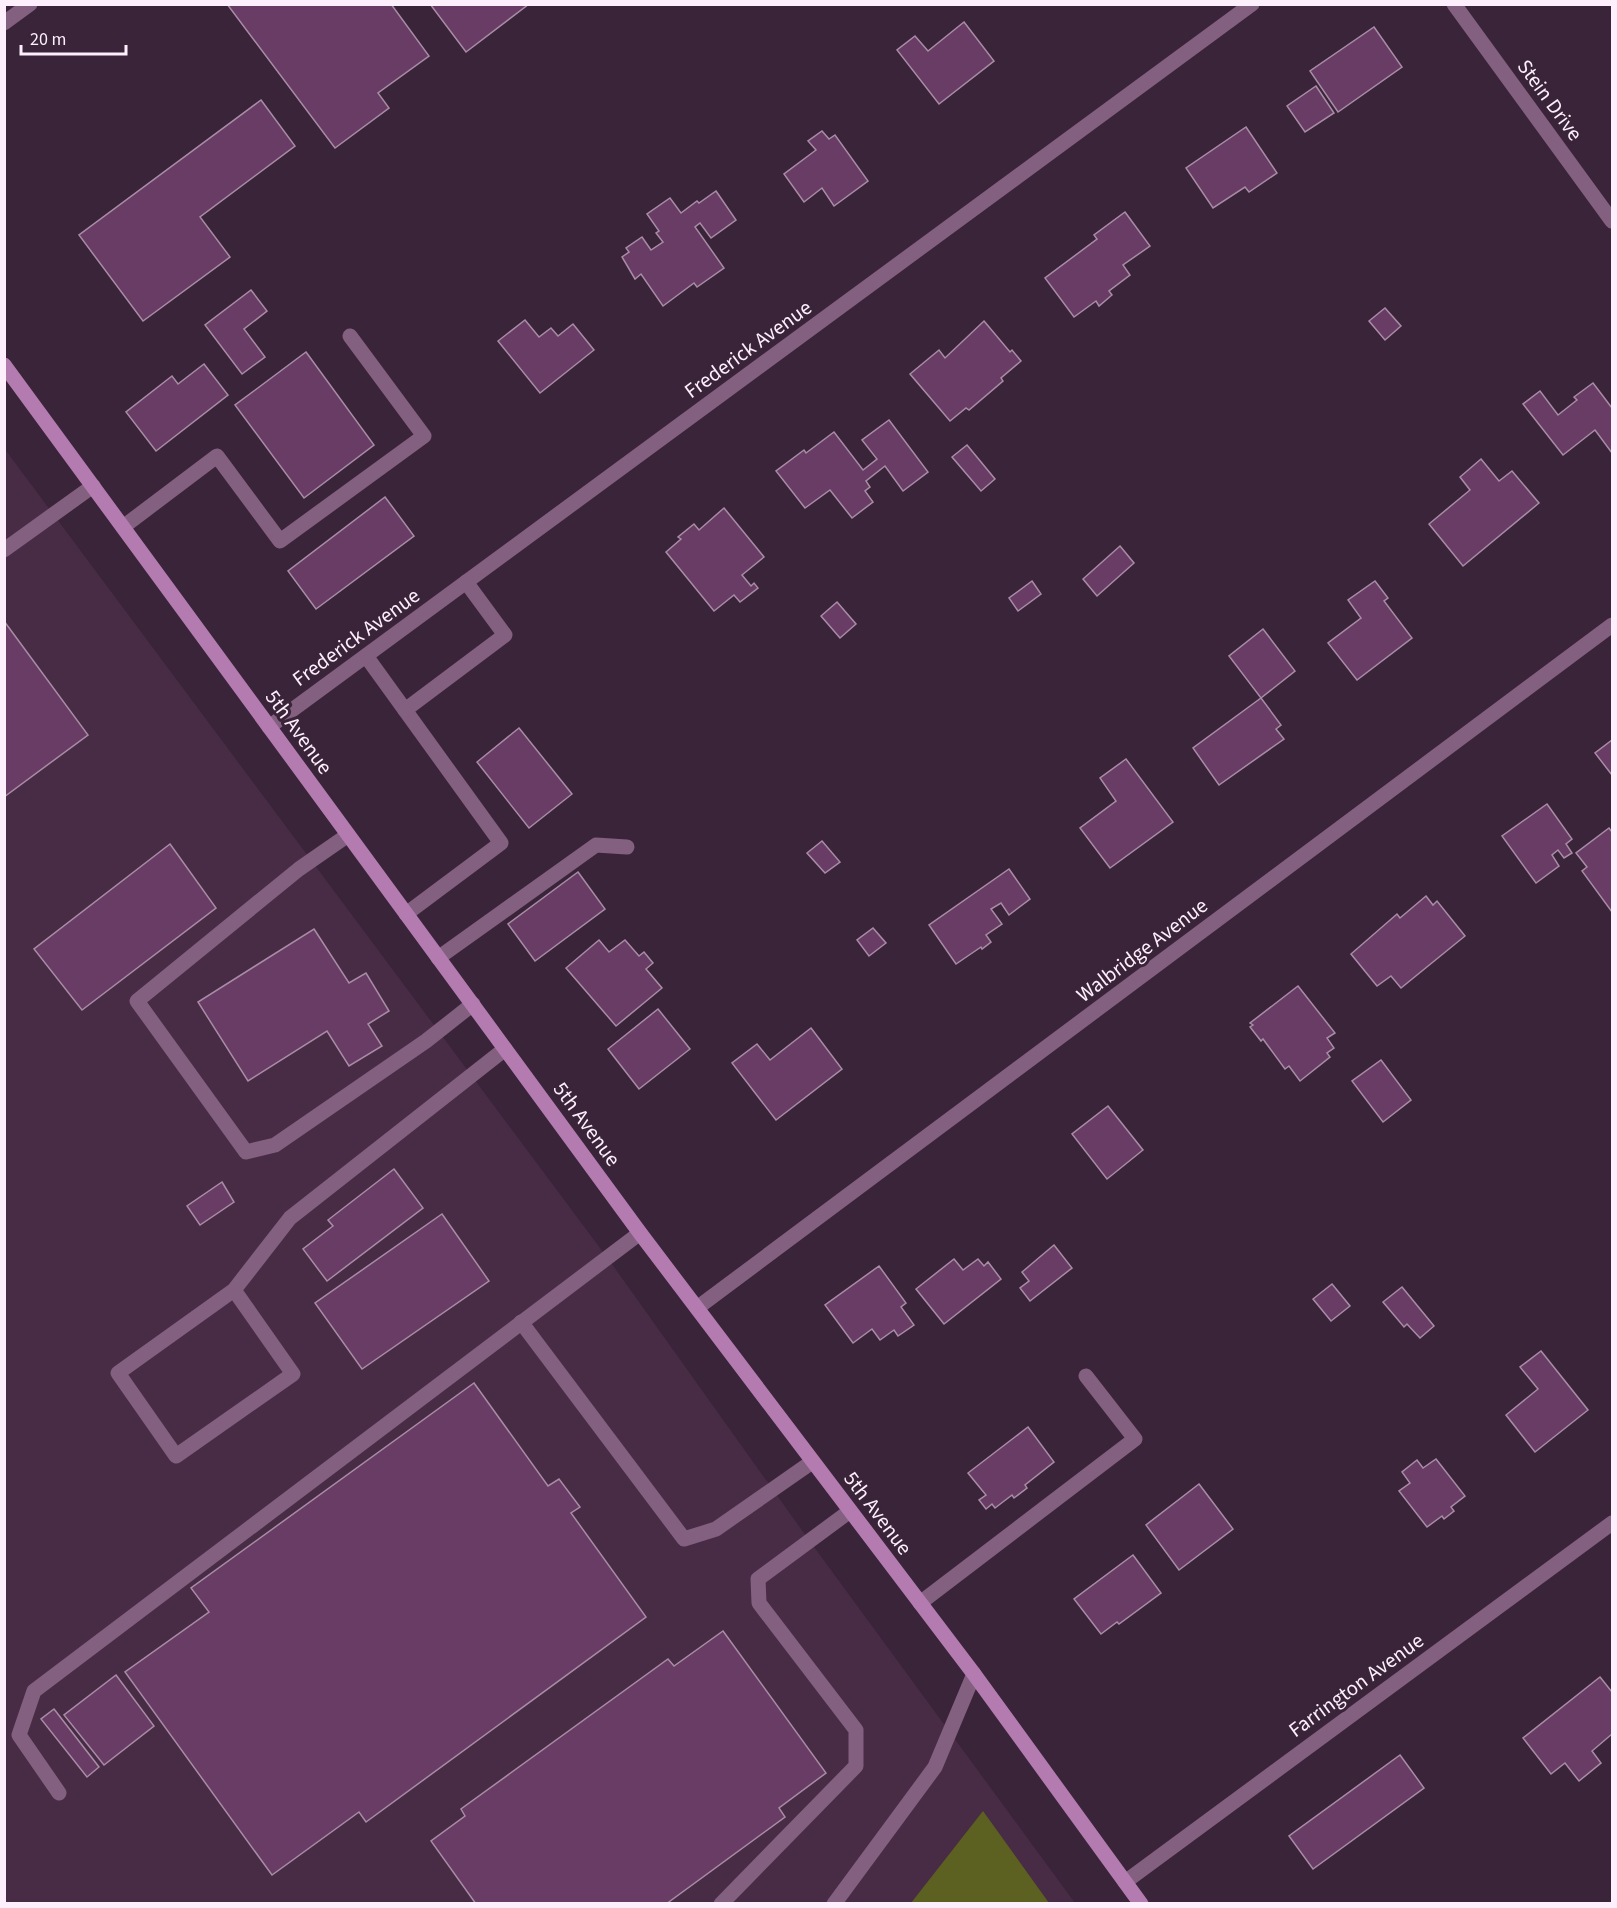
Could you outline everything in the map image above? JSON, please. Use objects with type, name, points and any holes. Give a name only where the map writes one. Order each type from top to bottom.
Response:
[{"type":"main road","name":"5th Avenue","points":[[4,365],[640,1233],[974,1674],[1141,1904]]},
{"type":"street","points":[[4,23],[30,4]]},
{"type":"street","name":"Frederick Avenue","points":[[269,727],[1252,4]]},
{"type":"street","name":"Stein Drive","points":[[1454,4],[1612,221]]},
{"type":"street","points":[[123,527],[217,456],[280,541],[424,436],[350,336]]},
{"type":"street","points":[[4,550],[93,486]]},
{"type":"street","points":[[405,710],[505,635],[466,582]]},
{"type":"street","name":"Walbridge Avenue","points":[[697,1308],[1612,625]]},
{"type":"street","points":[[366,656],[501,843],[406,914]]},
{"type":"street","points":[[348,835],[299,869],[137,1001],[246,1152],[275,1145],[426,1041],[473,1005]]},
{"type":"street","points":[[438,958],[596,845],[627,847]]},
{"type":"street","points":[[234,1290],[293,1374],[176,1456],[118,1373],[234,1290],[290,1218],[505,1049]]},
{"type":"street","points":[[59,1792],[19,1735],[34,1691],[640,1233]]},
{"type":"street","points":[[521,1322],[684,1539],[716,1529],[812,1462]]},
{"type":"street","points":[[920,1603],[1135,1439],[1086,1376]]},
{"type":"street","points":[[722,1904],[856,1766],[856,1730],[759,1603],[758,1579],[850,1511]]},
{"type":"street","name":"Farrington Avenue","points":[[1125,1882],[1612,1523]]},
{"type":"street","points":[[834,1904],[935,1767],[974,1674]]},
{"type":"shaded area","points":[[4,448],[609,1260],[806,1536],[1075,1903],[5,1903]]},
{"type":"green space","points":[[983,1811],[1049,1903],[911,1903]]},
{"type":"building","points":[[227,4],[391,4],[429,56],[378,93],[389,108],[335,148]]},
{"type":"building","points":[[430,4],[529,4],[466,52]]},
{"type":"building","points":[[964,22],[994,61],[939,104],[897,50],[915,36],[928,51]]},
{"type":"building","points":[[1374,27],[1402,67],[1338,112],[1310,71]]},
{"type":"building","points":[[1316,86],[1334,113],[1305,132],[1287,106]]},
{"type":"building","points":[[261,100],[295,146],[200,217],[230,257],[143,321],[79,235]]},
{"type":"building","points":[[1246,127],[1277,173],[1249,192],[1245,187],[1213,208],[1186,168]]},
{"type":"building","points":[[822,131],[829,139],[835,135],[868,181],[834,206],[822,188],[804,202],[784,174],[816,150],[808,141]]},
{"type":"building","points":[[716,191],[736,220],[711,238],[700,223],[695,227],[724,268],[697,287],[694,283],[663,306],[641,274],[635,279],[622,257],[629,252],[626,248],[642,237],[651,250],[663,242],[656,233],[659,231],[647,214],[670,198],[681,213]]},
{"type":"building","points":[[1125,212],[1150,246],[1123,265],[1130,275],[1109,291],[1112,295],[1099,306],[1096,301],[1074,317],[1045,278],[1097,239],[1094,235]]},
{"type":"building","points":[[251,290],[267,311],[244,329],[265,357],[242,374],[205,325]]},
{"type":"building","points":[[1385,308],[1401,326],[1385,340],[1369,321]]},
{"type":"building","points":[[525,320],[539,337],[551,328],[558,336],[573,324],[594,350],[540,393],[498,341]]},
{"type":"building","points":[[984,321],[1010,352],[1012,350],[1021,361],[1001,378],[1003,381],[969,410],[966,408],[950,421],[910,374],[939,350],[945,358]]},
{"type":"building","points":[[306,352],[374,445],[304,498],[235,405]]},
{"type":"building","points":[[204,364],[228,395],[156,451],[126,412],[172,376],[178,384]]},
{"type":"building","points":[[1593,383],[1612,408],[1612,453],[1595,430],[1563,455],[1523,404],[1540,391],[1558,415],[1577,400],[1574,397]]},
{"type":"building","points":[[889,420],[928,472],[903,491],[885,466],[866,481],[870,487],[865,491],[873,502],[852,518],[830,490],[805,508],[776,471],[804,450],[806,453],[834,432],[863,470],[877,459],[862,440]]},
{"type":"building","points":[[967,445],[995,479],[981,491],[952,457]]},
{"type":"building","points":[[1481,459],[1499,481],[1512,471],[1539,503],[1463,566],[1429,524],[1470,490],[1460,477]]},
{"type":"building","points":[[385,497],[414,536],[316,609],[288,571]]},
{"type":"building","points":[[724,508],[764,557],[742,575],[751,586],[754,583],[758,588],[740,602],[734,595],[714,611],[666,552],[681,539],[678,537],[694,524],[699,530]]},
{"type":"building","points":[[1120,546],[1134,563],[1097,596],[1083,579]]},
{"type":"building","points":[[1032,581],[1041,594],[1018,611],[1009,598]]},
{"type":"building","points":[[1375,581],[1388,598],[1384,601],[1412,638],[1357,680],[1328,643],[1361,618],[1348,600]]},
{"type":"building","points":[[837,602],[856,624],[840,638],[821,616]]},
{"type":"building","points":[[4,621],[88,735],[4,797]]},
{"type":"building","points":[[1263,629],[1295,671],[1261,698],[1229,656]]},
{"type":"building","points":[[1261,698],[1281,725],[1276,729],[1284,739],[1219,785],[1193,748]]},
{"type":"building","points":[[519,728],[572,794],[529,828],[477,762]]},
{"type":"building","points":[[1612,740],[1612,775],[1595,753]]},
{"type":"building","points":[[1126,759],[1173,822],[1110,868],[1080,828],[1116,801],[1100,778]]},
{"type":"building","points":[[1547,804],[1572,839],[1566,844],[1572,853],[1564,858],[1558,850],[1552,855],[1559,866],[1536,883],[1502,836]]},
{"type":"building","points":[[1609,828],[1612,832],[1612,912],[1582,871],[1587,867],[1576,853]]},
{"type":"building","points":[[822,841],[840,862],[825,873],[807,853]]},
{"type":"building","points":[[170,844],[216,908],[82,1010],[34,949]]},
{"type":"building","points":[[1009,869],[1030,899],[1009,915],[1001,903],[991,909],[1002,924],[986,935],[991,942],[956,964],[929,925]]},
{"type":"building","points":[[578,872],[605,909],[535,961],[508,924]]},
{"type":"building","points":[[1426,896],[1433,905],[1437,901],[1465,936],[1401,988],[1391,976],[1377,986],[1351,954],[1397,914],[1400,918]]},
{"type":"building","points":[[873,928],[886,943],[869,956],[857,940]]},
{"type":"building","points":[[314,929],[349,983],[366,973],[389,1011],[368,1024],[382,1046],[349,1066],[327,1031],[248,1081],[198,1002]]},
{"type":"building","points":[[599,940],[609,952],[625,940],[639,956],[644,952],[653,963],[646,969],[662,988],[616,1026],[566,968]]},
{"type":"building","points":[[1298,986],[1335,1033],[1327,1038],[1334,1048],[1327,1053],[1330,1057],[1300,1081],[1289,1066],[1285,1069],[1263,1039],[1261,1041],[1250,1027],[1253,1025],[1250,1023]]},
{"type":"building","points":[[658,1009],[690,1049],[639,1089],[608,1049]]},
{"type":"building","points":[[811,1028],[842,1069],[776,1120],[732,1063],[757,1044],[770,1060]]},
{"type":"building","points":[[1381,1060],[1411,1100],[1383,1122],[1352,1081]]},
{"type":"building","points":[[1108,1106],[1143,1150],[1107,1179],[1072,1134]]},
{"type":"building","points":[[394,1169],[423,1208],[327,1281],[303,1249],[333,1226],[328,1220]]},
{"type":"building","points":[[222,1182],[234,1202],[200,1225],[187,1206]]},
{"type":"building","points":[[442,1214],[489,1281],[362,1369],[315,1303]]},
{"type":"building","points":[[1054,1245],[1072,1268],[1030,1301],[1020,1288],[1029,1281],[1022,1272]]},
{"type":"building","points":[[954,1259],[963,1270],[978,1259],[984,1266],[988,1262],[1001,1279],[944,1324],[916,1289]]},
{"type":"building","points":[[879,1266],[906,1303],[901,1307],[914,1325],[898,1336],[894,1330],[880,1340],[872,1329],[853,1343],[825,1305]]},
{"type":"building","points":[[1332,1284],[1350,1306],[1331,1321],[1313,1299]]},
{"type":"building","points":[[1402,1287],[1434,1326],[1420,1338],[1407,1324],[1404,1327],[1383,1302]]},
{"type":"building","points":[[1541,1351],[1588,1410],[1535,1452],[1506,1415],[1538,1389],[1520,1367]]},
{"type":"building","points":[[474,1383],[548,1486],[559,1479],[580,1507],[571,1513],[646,1617],[366,1822],[359,1812],[272,1875],[125,1672],[209,1612],[191,1588]]},
{"type":"building","points":[[1028,1427],[1054,1462],[1025,1485],[1027,1488],[1014,1498],[1012,1495],[995,1508],[992,1504],[986,1509],[979,1500],[986,1495],[968,1473]]},
{"type":"building","points":[[1436,1459],[1465,1496],[1451,1507],[1454,1511],[1444,1519],[1442,1516],[1427,1527],[1399,1491],[1410,1483],[1402,1472],[1417,1460],[1423,1468]]},
{"type":"building","points":[[1199,1484],[1233,1529],[1179,1570],[1146,1525]]},
{"type":"building","points":[[1133,1555],[1161,1593],[1119,1624],[1117,1622],[1101,1634],[1074,1599]]},
{"type":"building","points":[[723,1631],[826,1773],[779,1808],[785,1817],[666,1904],[476,1904],[431,1841],[465,1816],[461,1809],[668,1659],[674,1666]]},
{"type":"building","points":[[116,1675],[154,1726],[104,1765],[64,1715]]},
{"type":"building","points":[[1600,1677],[1612,1692],[1612,1734],[1592,1751],[1601,1763],[1579,1781],[1565,1763],[1551,1774],[1523,1738]]},
{"type":"building","points":[[54,1709],[99,1767],[87,1777],[41,1719]]},
{"type":"building","points":[[1400,1755],[1424,1788],[1313,1869],[1289,1836]]}]
